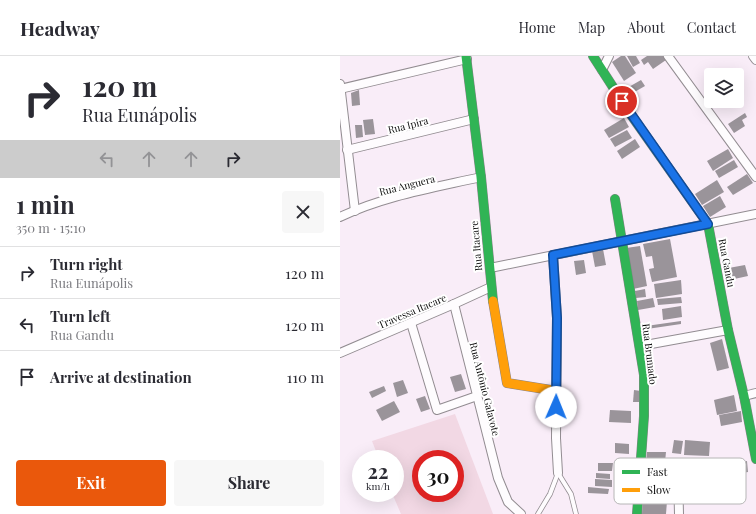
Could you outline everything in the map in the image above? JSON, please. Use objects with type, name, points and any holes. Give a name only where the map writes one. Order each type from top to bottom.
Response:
[{"type":"street","name":"Rua Gandu","points":[[593,56],[628,112],[708,224],[728,330],[744,396],[756,459]]},
{"type":"street","points":[[602,70],[609,56]]},
{"type":"street","points":[[668,56],[756,177]]},
{"type":"street","points":[[753,56],[756,60]]},
{"type":"street","points":[[340,89],[467,57]]},
{"type":"street","name":"Rua Itacare","points":[[467,57],[481,177],[491,287],[507,383],[557,391]]},
{"type":"street","points":[[340,83],[355,210]]},
{"type":"street","name":"Rua Ipira","points":[[347,150],[474,119]]},
{"type":"street","name":"Rua Anguera","points":[[340,217],[355,210],[391,198],[481,177]]},
{"type":"street","name":"Rua Brumado","points":[[615,199],[644,375],[644,416],[641,458]]},
{"type":"street","points":[[490,268],[756,214]]},
{"type":"street","points":[[553,255],[557,318],[556,438],[558,474]]},
{"type":"street","name":"Travessa Itacare","points":[[340,352],[411,323],[491,287]]},
{"type":"street","name":"Rua Antônio Galavote","points":[[454,304],[498,478],[508,502],[520,514]]},
{"type":"street","points":[[411,323],[437,410],[477,396]]},
{"type":"street","points":[[640,346],[728,330]]},
{"type":"street","points":[[744,396],[756,394]]},
{"type":"street","name":"Rua Brumado","points":[[637,514],[638,504]]},
{"type":"street","points":[[679,504],[679,514]]},
{"type":"lane","points":[[538,514],[550,494],[558,474]]},
{"type":"lane","points":[[558,474],[571,494],[576,514]]},
{"type":"shaded area","points":[[455,414],[493,514],[401,514],[396,502],[404,502],[404,450],[376,450],[372,441]]},
{"type":"building","points":[[621,56],[625,56],[636,73],[624,81],[612,62]]},
{"type":"building","points":[[627,56],[636,56],[640,63],[633,67]]},
{"type":"building","points":[[647,56],[664,56],[666,60],[653,69],[648,62],[644,65],[641,60]]},
{"type":"building","points":[[641,80],[645,86],[631,94],[627,88]]},
{"type":"building","points":[[359,90],[360,105],[352,106],[351,93]]},
{"type":"building","points":[[745,113],[747,117],[742,120],[745,126],[734,133],[728,124]]},
{"type":"building","points":[[624,118],[629,127],[609,138],[604,130]]},
{"type":"building","points":[[373,119],[375,134],[365,135],[363,120]]},
{"type":"building","points":[[355,125],[362,125],[363,137],[356,138]]},
{"type":"building","points":[[627,130],[632,138],[615,147],[610,139]]},
{"type":"building","points":[[635,139],[640,147],[622,159],[617,151]]},
{"type":"building","points":[[728,149],[733,158],[713,171],[707,161]]},
{"type":"building","points":[[734,160],[738,167],[719,178],[715,171]]},
{"type":"building","points":[[747,174],[753,183],[733,195],[727,187]]},
{"type":"building","points":[[717,180],[724,192],[702,205],[695,194]]},
{"type":"building","points":[[720,196],[726,207],[710,217],[703,206]]},
{"type":"building","points":[[670,239],[677,277],[652,282],[649,269],[654,268],[652,256],[646,257],[643,244]]},
{"type":"building","points":[[640,246],[647,286],[633,289],[626,248]]},
{"type":"building","points":[[603,249],[606,265],[595,267],[592,251]]},
{"type":"building","points":[[584,260],[586,273],[576,275],[574,261]]},
{"type":"building","points":[[745,265],[748,276],[725,281],[723,269]]},
{"type":"building","points":[[681,280],[682,294],[656,298],[654,284]]},
{"type":"building","points":[[645,289],[646,297],[636,298],[635,291]]},
{"type":"building","points":[[681,297],[682,303],[658,305],[657,299]]},
{"type":"building","points":[[653,298],[655,307],[638,310],[637,301]]},
{"type":"building","points":[[681,306],[682,317],[663,320],[662,309]]},
{"type":"building","points":[[681,321],[681,324],[647,329],[646,326]]},
{"type":"building","points":[[722,339],[729,368],[717,371],[710,343]]},
{"type":"building","points":[[461,374],[466,389],[455,392],[450,377]]},
{"type":"building","points":[[403,380],[408,393],[397,397],[393,383]]},
{"type":"building","points":[[384,386],[386,391],[372,398],[369,392]]},
{"type":"building","points":[[634,390],[641,391],[641,402],[633,402]]},
{"type":"building","points":[[734,395],[737,411],[717,415],[714,400]]},
{"type":"building","points":[[425,396],[430,409],[421,412],[416,399]]},
{"type":"building","points":[[394,401],[400,412],[382,421],[376,410]]},
{"type":"building","points":[[610,410],[631,411],[631,423],[609,422]]},
{"type":"building","points":[[741,411],[742,422],[721,426],[719,415]]},
{"type":"building","points":[[674,440],[683,441],[681,454],[672,453]]},
{"type":"building","points":[[685,440],[710,442],[709,456],[684,455]]},
{"type":"building","points":[[615,443],[629,444],[629,454],[615,453]]},
{"type":"building","points":[[647,452],[666,452],[665,458],[646,458]]},
{"type":"building","points":[[746,461],[748,472],[746,472]]},
{"type":"building","points":[[598,463],[613,463],[612,471],[598,471]]},
{"type":"building","points":[[596,473],[610,474],[610,479],[596,478]]},
{"type":"building","points":[[595,479],[612,480],[612,487],[595,486]]},
{"type":"building","points":[[588,487],[609,489],[608,494],[588,493]]},
{"type":"building","points":[[643,504],[667,504],[666,514],[642,514]]},
{"type":"traffic: fast","points":[[466,56],[481,177],[493,301]]},
{"type":"traffic: fast","points":[[593,56],[629,112],[708,224],[728,330],[744,396],[756,459]]},
{"type":"traffic: fast","points":[[615,199],[644,375],[644,416],[641,458]]},
{"type":"traffic: fast","points":[[637,514],[638,504]]},
{"type":"traffic: slow","points":[[493,301],[507,383],[557,391]]},
{"type":"route","points":[[556,407],[557,318],[553,255],[708,224],[628,112],[622,101]]}]
